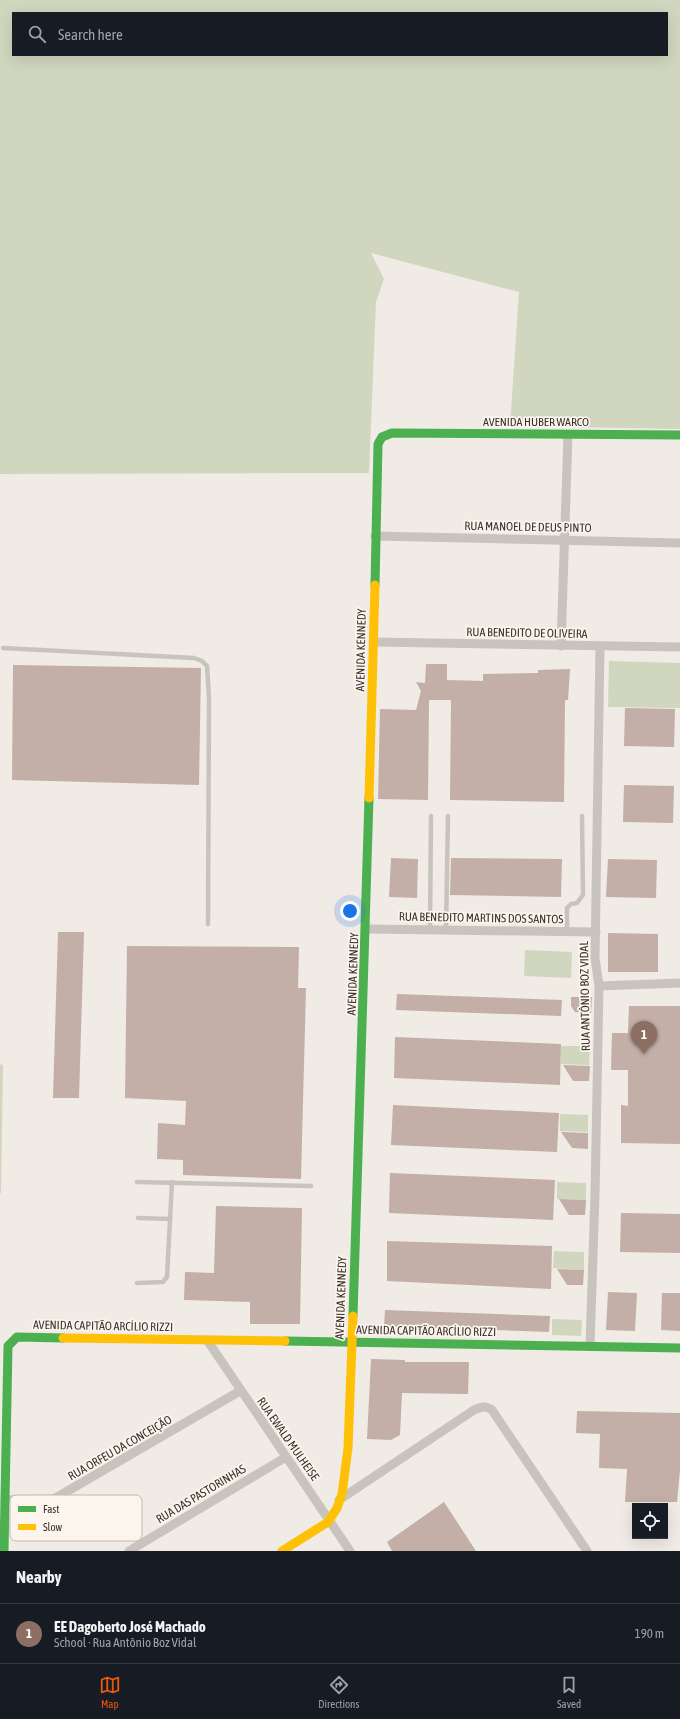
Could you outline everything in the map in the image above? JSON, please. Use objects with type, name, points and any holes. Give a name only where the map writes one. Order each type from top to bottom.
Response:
[{"type":"street","name":"AVENIDA HUBER WARCO","points":[[392,433],[680,435]]},
{"type":"street","name":"AVENIDA KENNEDY","points":[[331,1520],[339,1500],[344,1477],[350,1405],[366,929],[378,444],[382,437],[392,433]]},
{"type":"street","points":[[561,646],[568,434]]},
{"type":"street","name":"RUA MANOEL DE DEUS PINTO","points":[[375,536],[680,543]]},
{"type":"street","name":"RUA BENEDITO DE OLIVEIRA","points":[[374,642],[561,646],[680,646]]},
{"type":"street","name":"RUA ANTÔNIO BOZ VIDAL","points":[[590,1346],[596,1157],[599,986],[595,958],[600,646]]},
{"type":"street","name":"RUA BENEDITO MARTINS DOS SANTOS","points":[[366,929],[446,928],[596,932]]},
{"type":"street","points":[[599,986],[680,983]]},
{"type":"street","name":"AVENIDA CAPITÃO ARCÍLIO RIZZI","points":[[5,1500],[8,1345],[17,1337],[680,1348]]},
{"type":"street","name":"RUA EWALD MULHEISE","points":[[207,1340],[240,1391],[331,1520],[350,1551]]},
{"type":"street","name":"RUA ORFEU DA CONCEIÇÃO","points":[[60,1495],[240,1391]]},
{"type":"street","points":[[339,1500],[474,1410],[482,1407],[488,1407],[492,1410],[587,1551]]},
{"type":"street","name":"RUA DAS PASTORINHAS","points":[[129,1551],[286,1457]]},
{"type":"street","points":[[4,1551],[5,1500]]},
{"type":"street","name":"RUA ORFEU DA CONCEIÇÃO","points":[[5,1500],[10,1500]]},
{"type":"street","points":[[282,1551],[331,1520]]},
{"type":"lane","points":[[3,648],[194,658],[202,661],[207,666],[209,698],[208,924]]},
{"type":"lane","points":[[430,928],[431,816]]},
{"type":"lane","points":[[446,928],[448,816]]},
{"type":"lane","points":[[567,931],[567,908],[572,904],[577,903],[583,896],[582,816]]},
{"type":"lane","points":[[138,1182],[311,1186]]},
{"type":"lane","points":[[137,1283],[163,1282],[165,1281],[168,1273],[172,1182]]},
{"type":"lane","points":[[138,1218],[170,1219]]},
{"type":"green space","points":[[0,0],[680,0],[680,429],[510,426],[519,292],[371,253],[384,279],[376,302],[369,473],[0,474]]},
{"type":"green space","points":[[609,661],[680,663],[680,708],[608,707]]},
{"type":"green space","points":[[525,950],[572,952],[571,978],[524,976]]},
{"type":"green space","points":[[561,1046],[590,1046],[589,1065],[561,1064]]},
{"type":"green space","points":[[0,1064],[3,1065],[1,1193],[0,1193]]},
{"type":"green space","points":[[560,1114],[588,1115],[588,1132],[560,1131]]},
{"type":"green space","points":[[557,1182],[586,1183],[586,1200],[557,1199]]},
{"type":"green space","points":[[554,1251],[584,1252],[584,1270],[553,1268]]},
{"type":"green space","points":[[552,1319],[582,1320],[581,1336],[552,1335]]},
{"type":"building","points":[[426,664],[447,664],[447,680],[483,681],[483,674],[538,673],[538,670],[570,669],[568,700],[565,700],[564,802],[450,800],[451,700],[429,700],[428,800],[378,799],[380,709],[416,710],[421,691],[416,682],[425,683]]},
{"type":"building","points":[[13,665],[201,668],[199,785],[12,780]]},
{"type":"building","points":[[625,708],[675,709],[674,747],[624,746]]},
{"type":"building","points":[[624,785],[674,786],[673,823],[623,822]]},
{"type":"building","points":[[391,858],[418,859],[417,898],[389,897]]},
{"type":"building","points":[[451,858],[562,859],[561,897],[450,895]]},
{"type":"building","points":[[608,859],[657,860],[656,898],[606,897]]},
{"type":"building","points":[[58,932],[84,932],[79,1098],[53,1098]]},
{"type":"building","points":[[608,933],[658,934],[658,972],[608,972]]},
{"type":"building","points":[[127,946],[299,947],[298,988],[306,988],[301,1179],[183,1175],[183,1160],[157,1159],[158,1123],[185,1125],[186,1101],[125,1098]]},
{"type":"building","points":[[397,994],[562,1000],[561,1016],[396,1010]]},
{"type":"building","points":[[571,997],[592,997],[591,1014],[575,1012],[571,1006]]},
{"type":"building","points":[[629,1006],[680,1006],[680,1144],[621,1143],[621,1105],[628,1106],[628,1070],[611,1070],[612,1033],[628,1033]]},
{"type":"building","points":[[395,1037],[561,1044],[560,1085],[394,1078]]},
{"type":"building","points":[[563,1065],[590,1066],[589,1081],[573,1081]]},
{"type":"building","points":[[393,1105],[559,1113],[557,1152],[391,1145]]},
{"type":"building","points":[[561,1132],[588,1133],[588,1149],[572,1148]]},
{"type":"building","points":[[390,1173],[555,1180],[553,1220],[389,1213]]},
{"type":"building","points":[[559,1199],[586,1200],[585,1215],[569,1215]]},
{"type":"building","points":[[216,1206],[302,1208],[300,1324],[250,1324],[250,1302],[184,1300],[185,1272],[214,1273]]},
{"type":"building","points":[[621,1213],[680,1214],[680,1253],[620,1252]]},
{"type":"building","points":[[387,1241],[552,1246],[551,1289],[387,1281]]},
{"type":"building","points":[[557,1269],[584,1270],[583,1285],[567,1285]]},
{"type":"building","points":[[608,1292],[637,1293],[635,1331],[606,1330]]},
{"type":"building","points":[[662,1293],[680,1293],[680,1331],[661,1330]]},
{"type":"building","points":[[385,1310],[550,1316],[549,1332],[384,1326]]},
{"type":"building","points":[[371,1359],[405,1360],[405,1362],[469,1362],[468,1394],[402,1393],[400,1435],[391,1440],[367,1439]]},
{"type":"building","points":[[577,1411],[680,1413],[680,1470],[677,1502],[625,1502],[627,1469],[599,1468],[600,1434],[576,1433]]},
{"type":"building","points":[[444,1502],[476,1551],[392,1551],[387,1542]]},
{"type":"traffic: fast","points":[[375,585],[378,444],[382,437],[392,433],[680,435]]},
{"type":"traffic: fast","points":[[353,1316],[369,798]]},
{"type":"traffic: fast","points":[[4,1551],[8,1346],[17,1337],[63,1338]]},
{"type":"traffic: fast","points":[[285,1341],[680,1348]]},
{"type":"traffic: slow","points":[[369,798],[375,585]]},
{"type":"traffic: slow","points":[[282,1551],[328,1522],[337,1508],[342,1494],[348,1448],[353,1316]]},
{"type":"traffic: slow","points":[[63,1338],[285,1341]]},
{"type":"place","name":"EE Dagoberto José Machado","points":[[644,1054]]}]
